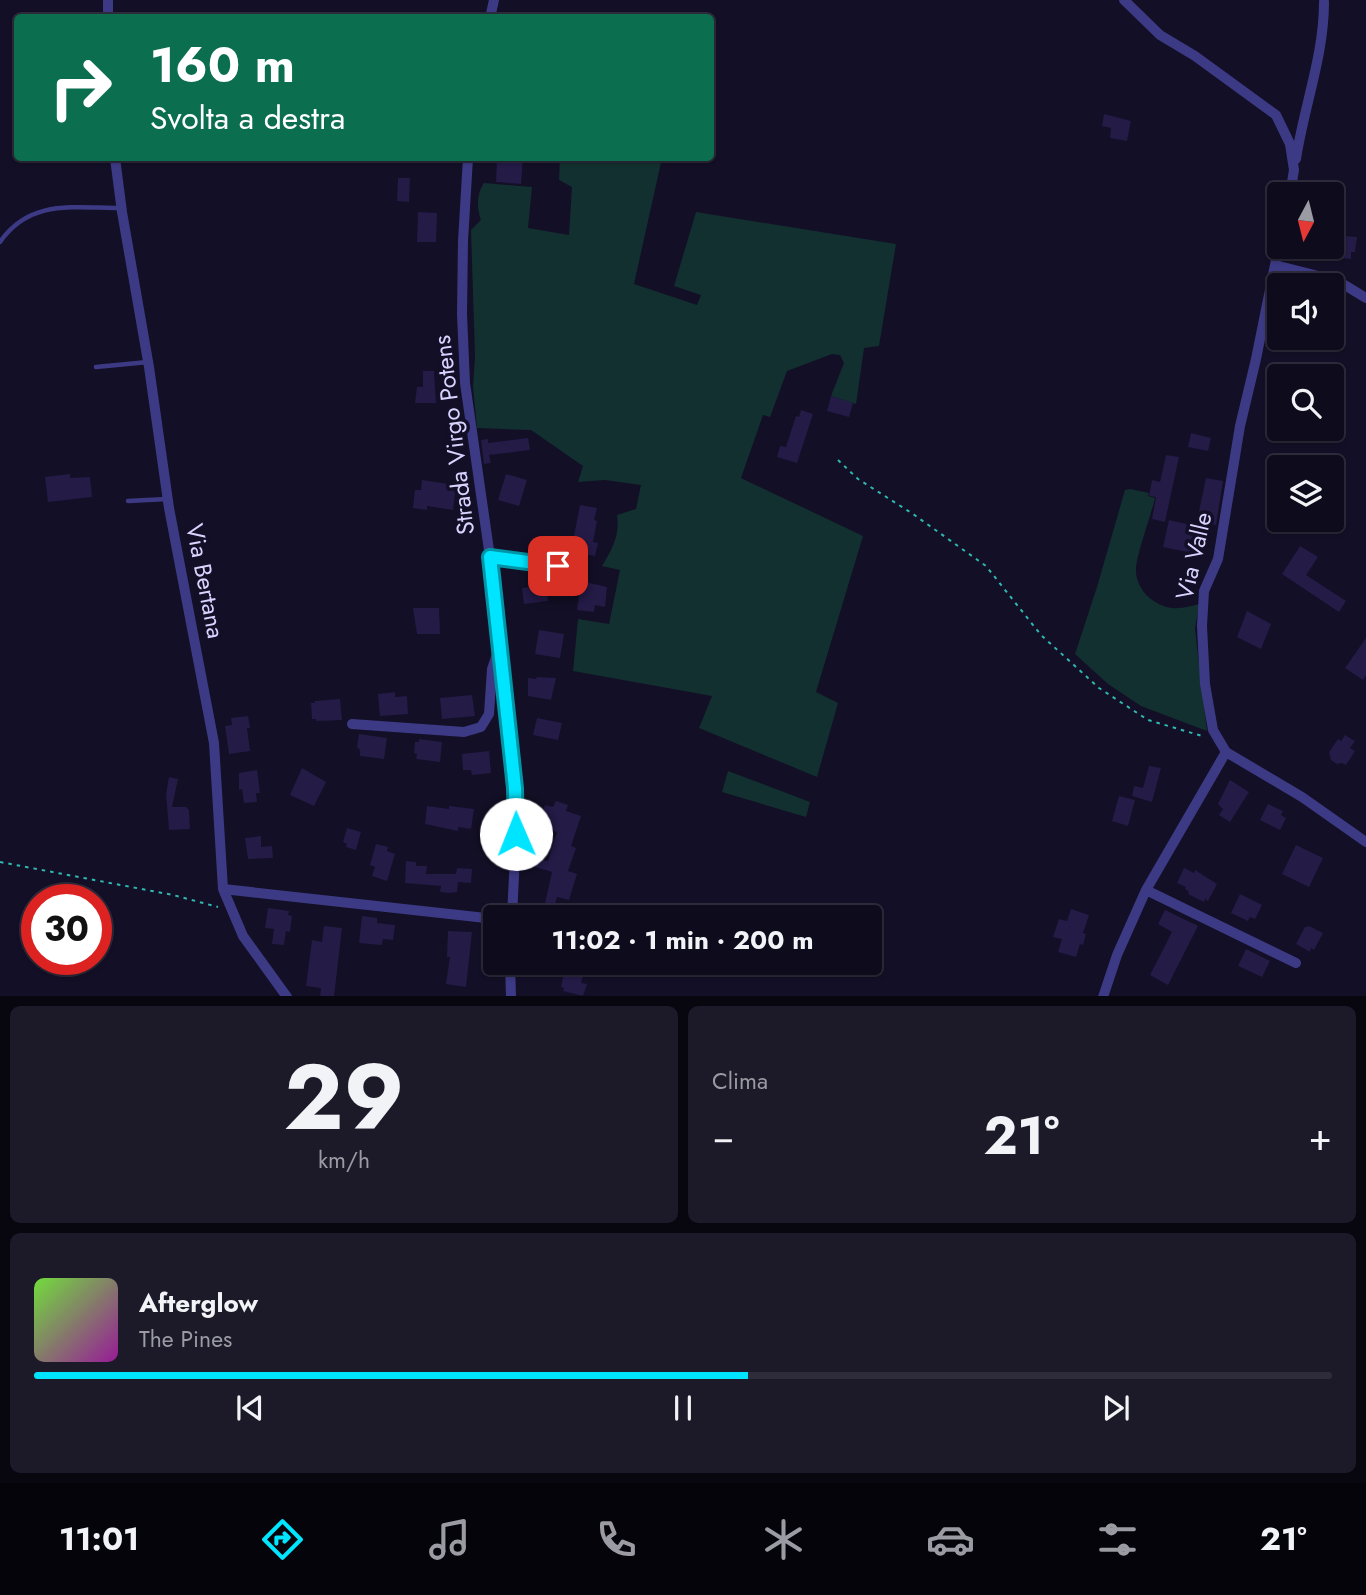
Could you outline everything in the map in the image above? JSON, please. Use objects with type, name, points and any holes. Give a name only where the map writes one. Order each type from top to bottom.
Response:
[{"type":"street","points":[[1124,0],[1160,36],[1195,56],[1276,115],[1290,144],[1294,170]]},
{"type":"street","points":[[1292,182],[1301,126],[1322,41],[1324,2]]},
{"type":"street","name":"Via Bertana","points":[[115,161],[168,499],[214,743],[223,889],[243,936],[287,996]]},
{"type":"street","name":"Strada Virgo Potens","points":[[468,161],[462,314],[465,383],[490,557],[516,808],[512,905]]},
{"type":"street","name":"Via Valle","points":[[1226,752],[1213,730],[1205,684],[1202,626],[1204,591],[1218,559],[1240,426],[1276,259]]},
{"type":"street","points":[[1275,265],[1339,281],[1366,298]]},
{"type":"street","points":[[490,557],[558,566]]},
{"type":"street","points":[[352,724],[464,732],[481,727],[489,714],[492,669],[500,643]]},
{"type":"street","points":[[1103,996],[1146,890],[1226,752],[1302,797],[1366,842]]},
{"type":"street","points":[[223,889],[483,918]]},
{"type":"street","points":[[1146,890],[1296,963]]},
{"type":"street","points":[[510,975],[511,996]]},
{"type":"lane","points":[[0,243],[17,223],[38,211],[53,208],[121,208]]},
{"type":"lane","points":[[96,367],[148,362]]},
{"type":"lane","points":[[128,501],[168,499]]},
{"type":"path","points":[[838,460],[858,479],[986,566],[1041,635],[1099,688],[1148,720],[1206,736]]},
{"type":"path","points":[[0,862],[173,895],[232,913]]},
{"type":"green space","points":[[560,161],[661,161],[634,284],[697,305],[701,295],[674,286],[696,212],[896,244],[879,346],[864,348],[856,404],[831,396],[844,363],[840,355],[832,354],[787,371],[770,417],[763,415],[741,478],[863,536],[816,692],[838,703],[817,777],[699,728],[712,696],[573,671],[578,619],[609,624],[620,570],[602,566],[616,536],[617,515],[636,509],[641,485],[605,480],[578,482],[583,466],[531,430],[477,428],[473,387],[475,356],[471,230],[481,220],[478,207],[480,192],[484,183],[532,187],[528,228],[569,235],[572,187],[559,180]]},
{"type":"green space","points":[[1125,490],[1149,493],[1148,496],[1155,498],[1136,566],[1137,579],[1143,591],[1153,601],[1166,607],[1179,608],[1199,604],[1195,629],[1207,731],[1141,706],[1108,684],[1075,654]]},
{"type":"green space","points":[[728,771],[810,802],[806,817],[722,792]]},
{"type":"building","points":[[1104,114],[1131,121],[1127,141],[1110,138],[1111,128],[1102,126]]},
{"type":"building","points":[[497,161],[523,161],[521,184],[496,182]]},
{"type":"building","points":[[398,178],[410,178],[409,202],[397,201]]},
{"type":"building","points":[[418,212],[437,213],[436,242],[417,242]]},
{"type":"building","points":[[1345,236],[1357,237],[1351,259],[1344,258]]},
{"type":"building","points":[[423,371],[434,371],[436,403],[415,403],[417,387],[423,387]]},
{"type":"building","points":[[831,396],[853,403],[849,417],[827,411]]},
{"type":"building","points":[[801,410],[813,414],[797,463],[777,457],[780,446],[786,447],[796,416],[799,417]]},
{"type":"building","points":[[1191,433],[1211,438],[1208,451],[1188,447]]},
{"type":"building","points":[[528,438],[530,450],[489,455],[491,463],[484,464],[481,440],[488,439],[488,443]]},
{"type":"building","points":[[1166,455],[1179,457],[1165,522],[1152,519],[1156,497],[1149,496],[1152,480],[1160,482]]},
{"type":"building","points":[[70,474],[70,478],[90,477],[92,497],[48,502],[45,477]]},
{"type":"building","points":[[506,474],[527,480],[519,506],[498,500]]},
{"type":"building","points":[[1206,478],[1223,481],[1216,525],[1197,521]]},
{"type":"building","points":[[422,480],[456,485],[453,510],[427,506],[427,510],[413,508],[415,490],[421,490]]},
{"type":"building","points":[[580,505],[597,508],[593,542],[598,543],[595,556],[571,551]]},
{"type":"building","points":[[1169,520],[1203,528],[1197,554],[1163,547]]},
{"type":"building","points":[[1300,546],[1318,557],[1306,575],[1346,601],[1339,612],[1282,574]]},
{"type":"building","points":[[545,580],[548,601],[524,604],[522,588],[529,587],[528,582]]},
{"type":"building","points":[[581,581],[607,587],[605,607],[595,605],[594,612],[577,610]]},
{"type":"building","points":[[413,608],[439,608],[440,634],[417,634]]},
{"type":"building","points":[[1247,611],[1271,624],[1261,649],[1237,637]]},
{"type":"building","points":[[539,630],[564,634],[560,658],[535,654]]},
{"type":"building","points":[[1366,638],[1366,675],[1363,680],[1345,668]]},
{"type":"building","points":[[528,678],[556,678],[551,700],[528,696]]},
{"type":"building","points":[[395,692],[395,697],[407,696],[408,714],[380,716],[378,694]]},
{"type":"building","points":[[472,695],[475,716],[442,719],[440,698]]},
{"type":"building","points":[[340,699],[342,720],[312,719],[311,703]]},
{"type":"building","points":[[248,716],[250,751],[229,754],[225,726],[232,725],[231,718]]},
{"type":"building","points":[[537,718],[562,723],[558,740],[533,735]]},
{"type":"building","points":[[359,734],[387,738],[384,759],[360,756],[357,747]]},
{"type":"building","points":[[1345,735],[1355,741],[1350,748],[1355,751],[1346,765],[1337,764],[1331,760],[1329,752],[1338,739],[1341,741]]},
{"type":"building","points":[[419,739],[442,742],[440,762],[416,759],[415,742],[419,742]]},
{"type":"building","points":[[489,751],[491,773],[472,775],[471,770],[463,770],[462,754]]},
{"type":"building","points":[[1149,766],[1161,768],[1152,802],[1132,796],[1134,786],[1143,788]]},
{"type":"building","points":[[302,768],[326,782],[314,806],[290,795]]},
{"type":"building","points":[[257,770],[260,793],[256,793],[257,802],[244,803],[242,789],[239,790],[239,773]]},
{"type":"building","points":[[169,777],[178,779],[172,807],[186,807],[189,810],[190,829],[169,830],[166,794]]},
{"type":"building","points":[[1230,780],[1249,792],[1230,822],[1219,815],[1223,809],[1218,804]]},
{"type":"building","points":[[1119,796],[1135,800],[1128,826],[1112,821]]},
{"type":"building","points":[[556,801],[568,805],[566,811],[581,816],[571,846],[576,848],[568,871],[577,874],[569,900],[557,897],[555,905],[545,905],[552,872],[522,863],[522,855],[548,861],[557,832],[538,826],[545,805],[553,807]]},
{"type":"building","points":[[1268,804],[1283,811],[1281,815],[1286,818],[1280,830],[1260,820]]},
{"type":"building","points":[[427,806],[474,809],[471,829],[458,827],[458,831],[425,824]]},
{"type":"building","points":[[347,828],[361,832],[356,850],[346,847],[347,844],[343,842]]},
{"type":"building","points":[[261,836],[261,847],[272,846],[273,858],[248,859],[245,838]]},
{"type":"building","points":[[376,844],[388,847],[387,851],[395,854],[387,881],[372,876],[375,867],[370,865]]},
{"type":"building","points":[[1296,845],[1323,858],[1309,887],[1282,874]]},
{"type":"building","points":[[406,861],[416,862],[416,866],[427,866],[426,874],[456,874],[457,868],[472,869],[471,883],[458,882],[457,892],[449,893],[440,892],[441,886],[405,883]]},
{"type":"building","points":[[1184,868],[1194,873],[1195,870],[1217,884],[1208,901],[1205,899],[1204,902],[1188,894],[1186,887],[1177,883]]},
{"type":"building","points":[[1240,894],[1262,905],[1255,919],[1250,917],[1248,921],[1231,913]]},
{"type":"building","points":[[268,908],[289,911],[288,915],[292,916],[290,932],[286,931],[284,945],[272,944],[274,929],[265,928]]},
{"type":"building","points":[[1071,909],[1089,915],[1083,933],[1086,934],[1083,945],[1080,944],[1076,957],[1058,952],[1062,939],[1053,937],[1059,919],[1067,921]]},
{"type":"building","points":[[1165,910],[1198,926],[1168,985],[1150,975],[1172,932],[1158,924]]},
{"type":"building","points":[[362,916],[377,918],[377,923],[395,925],[393,940],[383,939],[382,945],[359,943]]},
{"type":"building","points":[[324,926],[342,928],[334,996],[320,996],[321,988],[306,986],[312,940],[322,942]]},
{"type":"building","points":[[1309,926],[1323,933],[1314,950],[1311,948],[1310,952],[1296,944],[1305,927]]},
{"type":"building","points":[[448,931],[472,932],[466,987],[446,984],[450,957],[447,957]]},
{"type":"building","points":[[1246,949],[1270,961],[1262,977],[1238,966]]},
{"type":"building","points":[[563,975],[583,975],[581,983],[587,984],[583,996],[563,991],[564,988],[561,987]]},
{"type":"route","points":[[516,834],[515,788],[490,557],[558,566]]}]
